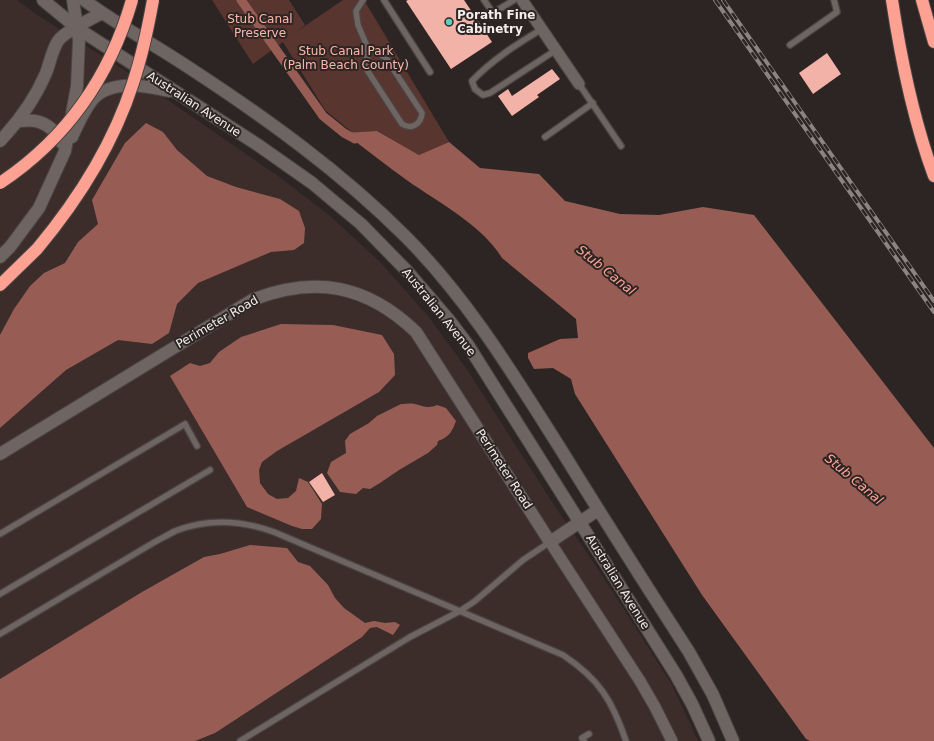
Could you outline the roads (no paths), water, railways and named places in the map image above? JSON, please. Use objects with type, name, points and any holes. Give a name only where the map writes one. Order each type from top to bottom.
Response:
[{"type":"highway","points":[[0,183],[44,148],[87,98],[104,71],[114,50],[132,0]]},
{"type":"highway","points":[[0,285],[37,249],[75,200],[92,173],[114,130],[132,85],[139,62],[153,0]]},
{"type":"highway","points":[[892,0],[900,50],[914,111],[934,176]]},
{"type":"highway","points":[[922,0],[934,42]]},
{"type":"main road","name":"Australian Avenue","points":[[43,0],[77,28],[258,145],[312,183],[361,224],[407,271],[449,320],[468,346],[676,675],[694,709],[708,741]]},
{"type":"main road","points":[[65,152],[77,86],[79,40],[73,0]]},
{"type":"main road","name":"Australian Avenue","points":[[84,0],[246,106],[346,182],[406,236],[444,278],[488,336],[697,666],[713,695],[733,741]]},
{"type":"main road","points":[[0,141],[18,121],[32,101],[46,73],[58,41],[65,34],[102,13]]},
{"type":"main road","points":[[0,257],[10,247],[39,208],[84,112],[93,99],[104,90],[144,85],[178,93]]},
{"type":"main road","points":[[18,121],[35,121],[51,128],[60,138],[65,152]]},
{"type":"main road","name":"Perimeter Road","points":[[0,454],[252,300],[288,288],[307,286],[339,289],[376,301],[392,311],[416,332],[550,542]]},
{"type":"main road","points":[[550,542],[598,510]]},
{"type":"street","points":[[522,0],[579,84]]},
{"type":"street","name":"Perimeter Road","points":[[550,542],[640,681],[672,741]]},
{"type":"lane","points":[[364,0],[356,12],[358,25],[367,46],[367,70],[402,124],[410,127],[418,124],[422,113],[386,58],[367,46]]},
{"type":"lane","points":[[384,0],[430,72]]},
{"type":"lane","points":[[484,0],[494,13],[514,0]]},
{"type":"lane","points":[[790,45],[837,12],[834,0]]},
{"type":"lane","points":[[542,29],[480,72],[472,81],[474,89],[483,95],[490,93],[556,50]]},
{"type":"lane","points":[[579,84],[621,146]]},
{"type":"lane","points":[[545,137],[593,104]]},
{"type":"lane","points":[[0,534],[185,424],[197,446]]},
{"type":"lane","points":[[0,594],[210,470]]},
{"type":"lane","points":[[0,634],[175,531],[197,525],[221,522],[240,522],[258,526],[274,532],[563,655],[576,664],[594,681],[608,698],[626,741]]},
{"type":"lane","points":[[240,741],[410,637],[460,611],[475,601],[523,560],[550,542]]},
{"type":"lane","points":[[584,741],[582,738],[588,734]]},
{"type":"water","points":[[146,123],[163,132],[177,150],[207,176],[236,187],[280,199],[299,211],[305,228],[304,243],[294,250],[271,252],[198,283],[177,304],[169,333],[152,344],[118,340],[66,370],[0,428],[0,335],[14,309],[30,286],[44,273],[65,263],[78,242],[98,224],[92,200],[125,143]]},
{"type":"water","points":[[377,131],[419,155],[449,142],[480,168],[539,174],[565,201],[620,214],[659,215],[703,207],[754,215],[934,448],[934,741],[810,741],[806,739],[702,595],[575,394],[571,379],[553,368],[534,369],[528,358],[528,353],[560,339],[578,338],[576,319],[502,258],[484,235],[472,225],[408,181],[344,133]]},
{"type":"water","points":[[281,324],[333,325],[382,335],[394,354],[395,375],[379,392],[277,451],[262,462],[259,470],[260,483],[268,494],[277,499],[288,498],[296,491],[299,478],[308,482],[322,504],[321,519],[312,529],[302,529],[292,526],[247,507],[170,376],[190,363],[200,366],[210,363],[219,352],[241,337]]},
{"type":"water","points":[[401,404],[413,404],[428,407],[437,405],[446,408],[456,421],[450,434],[438,441],[437,445],[428,453],[380,483],[370,489],[363,488],[356,494],[340,492],[327,473],[331,462],[346,453],[345,441],[350,434],[369,423],[377,416]]},
{"type":"water","points":[[250,545],[287,548],[298,562],[310,566],[328,585],[335,598],[344,608],[365,623],[374,621],[385,623],[395,622],[400,625],[393,635],[377,627],[370,628],[362,637],[215,733],[195,741],[0,741],[0,679],[142,592],[204,557]]},
{"type":"waterway","name":"Stub Canal","points":[[241,0],[323,116],[344,133],[355,139]]},
{"type":"railway","points":[[715,0],[934,312]]},
{"type":"railway","points":[[723,0],[934,301]]},
{"type":"place","name":"Porath Fine Cabinetry","points":[[449,22]]},
{"type":"park label","name":"Stub Canal Preserve","points":[[260,26]]},
{"type":"park label","name":"Stub Canal Park (Palm Beach County)","points":[[346,58]]}]
